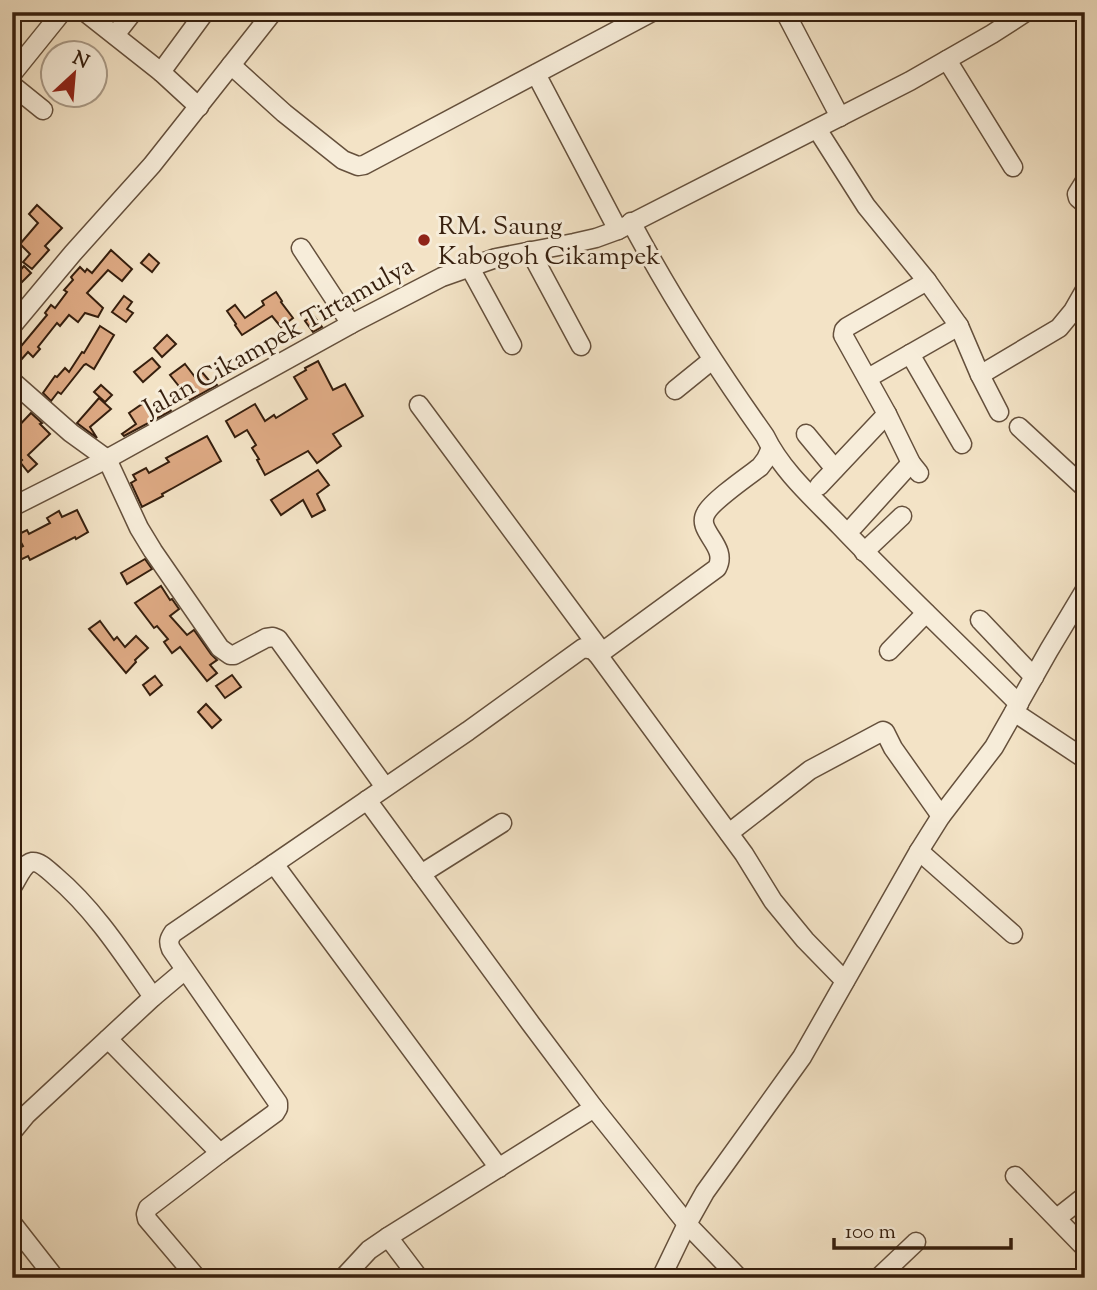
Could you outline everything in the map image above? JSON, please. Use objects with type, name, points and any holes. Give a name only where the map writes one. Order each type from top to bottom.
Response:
[{"type":"street","points":[[12,74],[62,12]]},
{"type":"street","points":[[85,12],[115,34],[199,107]]},
{"type":"street","points":[[115,34],[133,12]]},
{"type":"street","points":[[160,72],[205,12]]},
{"type":"street","points":[[12,326],[152,165],[273,12]]},
{"type":"street","points":[[231,65],[284,113],[343,160],[358,166],[652,12]]},
{"type":"street","points":[[786,13],[840,117]]},
{"type":"street","name":"Jalan Cikampek Tirtamulya","points":[[12,507],[107,459],[422,286],[469,266],[596,238],[624,226],[947,60],[1017,15]]},
{"type":"street","points":[[947,60],[1013,167]]},
{"type":"street","points":[[536,74],[624,226],[656,268],[712,360],[797,483],[1017,708],[1085,759]]},
{"type":"street","points":[[12,85],[43,110]]},
{"type":"street","points":[[817,129],[866,206],[927,281],[959,326],[999,412]]},
{"type":"street","points":[[1085,181],[1077,194],[1085,204]]},
{"type":"street","points":[[301,248],[351,324]]},
{"type":"street","points":[[530,251],[581,346]]},
{"type":"street","points":[[469,266],[512,345]]},
{"type":"street","points":[[854,526],[915,468],[846,341],[844,330],[927,281]]},
{"type":"street","points":[[980,375],[1059,328],[1085,290]]},
{"type":"street","points":[[868,378],[959,326]]},
{"type":"street","points":[[910,354],[962,444]]},
{"type":"street","points":[[675,390],[712,360]]},
{"type":"street","points":[[12,382],[71,433],[107,459],[139,528],[220,648],[234,655],[266,638],[278,639],[385,787]]},
{"type":"street","points":[[419,405],[729,833],[780,910],[845,981]]},
{"type":"street","points":[[819,486],[887,414]]},
{"type":"street","points":[[1019,428],[1085,488]]},
{"type":"street","points":[[806,434],[835,469]]},
{"type":"street","points":[[600,653],[717,568],[720,553],[704,526],[704,516],[711,507],[760,467],[771,448]]},
{"type":"street","points":[[864,552],[902,516]]},
{"type":"street","points":[[661,1278],[687,1224],[715,1178],[802,1057],[919,851],[941,816],[994,747],[1085,590]]},
{"type":"street","points":[[890,651],[926,613]]},
{"type":"street","points":[[980,620],[1034,677]]},
{"type":"street","points":[[197,1278],[147,1219],[148,1208],[275,1113],[278,1103],[168,944],[173,933],[468,731],[583,648],[600,653]]},
{"type":"street","points":[[729,833],[810,770],[883,731],[941,816]]},
{"type":"street","points":[[367,800],[594,1108],[687,1224],[739,1278]]},
{"type":"street","points":[[422,874],[502,823]]},
{"type":"street","points":[[919,851],[1013,934]]},
{"type":"street","points":[[12,887],[25,866],[34,862],[40,864],[89,909],[153,997]]},
{"type":"street","points":[[274,864],[499,1168]]},
{"type":"street","points":[[12,1132],[26,1115],[185,970]]},
{"type":"street","points":[[108,1039],[220,1153]]},
{"type":"street","points":[[343,1278],[369,1250],[388,1237],[594,1108]]},
{"type":"street","points":[[1015,1176],[1085,1248]]},
{"type":"street","points":[[1058,1218],[1085,1196]]},
{"type":"street","points":[[12,1223],[55,1278]]},
{"type":"street","points":[[388,1237],[419,1278]]},
{"type":"street","points":[[878,1278],[916,1242]]},
{"type":"building","points":[[37,205],[62,228],[45,246],[49,250],[32,269],[23,262],[30,254],[20,244],[38,223],[29,214]]},
{"type":"building","points":[[111,250],[132,269],[122,281],[108,270],[87,293],[103,308],[98,317],[85,313],[78,322],[69,315],[60,326],[57,323],[33,357],[28,352],[12,370],[12,357],[47,315],[45,313],[51,305],[55,308],[67,292],[64,290],[73,280],[71,277],[80,267],[85,272],[87,269],[92,273]]},
{"type":"building","points":[[149,254],[159,263],[152,272],[141,263]]},
{"type":"building","points":[[24,266],[31,273],[18,286],[12,279]]},
{"type":"building","points":[[276,292],[293,318],[281,327],[272,316],[242,335],[227,311],[235,305],[245,318],[264,305],[262,301]]},
{"type":"building","points":[[124,296],[132,302],[127,309],[133,313],[126,322],[112,312]]},
{"type":"building","points":[[313,315],[322,327],[313,332],[305,321]]},
{"type":"building","points":[[100,326],[114,335],[94,369],[84,365],[61,394],[58,392],[51,401],[43,393],[55,376],[65,368],[69,372]]},
{"type":"building","points":[[167,335],[176,344],[162,357],[154,348]]},
{"type":"building","points":[[152,358],[160,367],[143,382],[134,372]]},
{"type":"building","points":[[318,361],[333,390],[345,384],[363,416],[333,434],[341,446],[317,463],[308,451],[265,475],[252,448],[256,445],[247,430],[235,437],[226,421],[255,404],[265,421],[274,415],[276,418],[307,399],[294,377]]},
{"type":"building","points":[[185,364],[195,377],[201,371],[212,384],[214,382],[217,385],[190,400],[170,375]]},
{"type":"building","points":[[101,385],[112,395],[105,402],[94,392]]},
{"type":"building","points":[[99,398],[111,409],[90,427],[97,438],[77,423]]},
{"type":"building","points":[[145,402],[153,414],[167,405],[171,411],[124,436],[122,434],[136,424],[129,413]]},
{"type":"building","points":[[31,413],[50,434],[28,455],[37,464],[28,472],[20,462],[22,460],[12,450],[12,433]]},
{"type":"building","points":[[207,436],[221,461],[142,507],[131,483],[136,480],[133,475],[146,468],[149,473],[169,462],[166,458]]},
{"type":"building","points":[[318,470],[329,485],[317,494],[325,510],[312,517],[303,500],[281,515],[271,500]]},
{"type":"building","points":[[77,510],[88,532],[30,560],[28,556],[12,564],[12,552],[23,546],[17,535],[27,530],[29,534],[50,523],[47,518],[59,511],[62,517]]},
{"type":"building","points":[[145,559],[152,569],[127,584],[121,573]]},
{"type":"building","points":[[161,586],[179,609],[170,616],[187,635],[194,630],[217,660],[210,665],[217,673],[207,681],[180,647],[172,653],[164,642],[168,639],[157,626],[154,628],[135,603]]},
{"type":"building","points":[[100,621],[114,640],[117,637],[125,647],[136,636],[148,648],[126,673],[89,629]]},
{"type":"building","points":[[232,675],[241,687],[225,698],[216,686]]},
{"type":"building","points":[[155,676],[162,685],[150,695],[143,685]]},
{"type":"building","points":[[206,704],[221,720],[212,728],[198,712]]},
{"type":"place","name":"RM. Saung Kabogoh Cikampek","points":[[424,240]]}]
